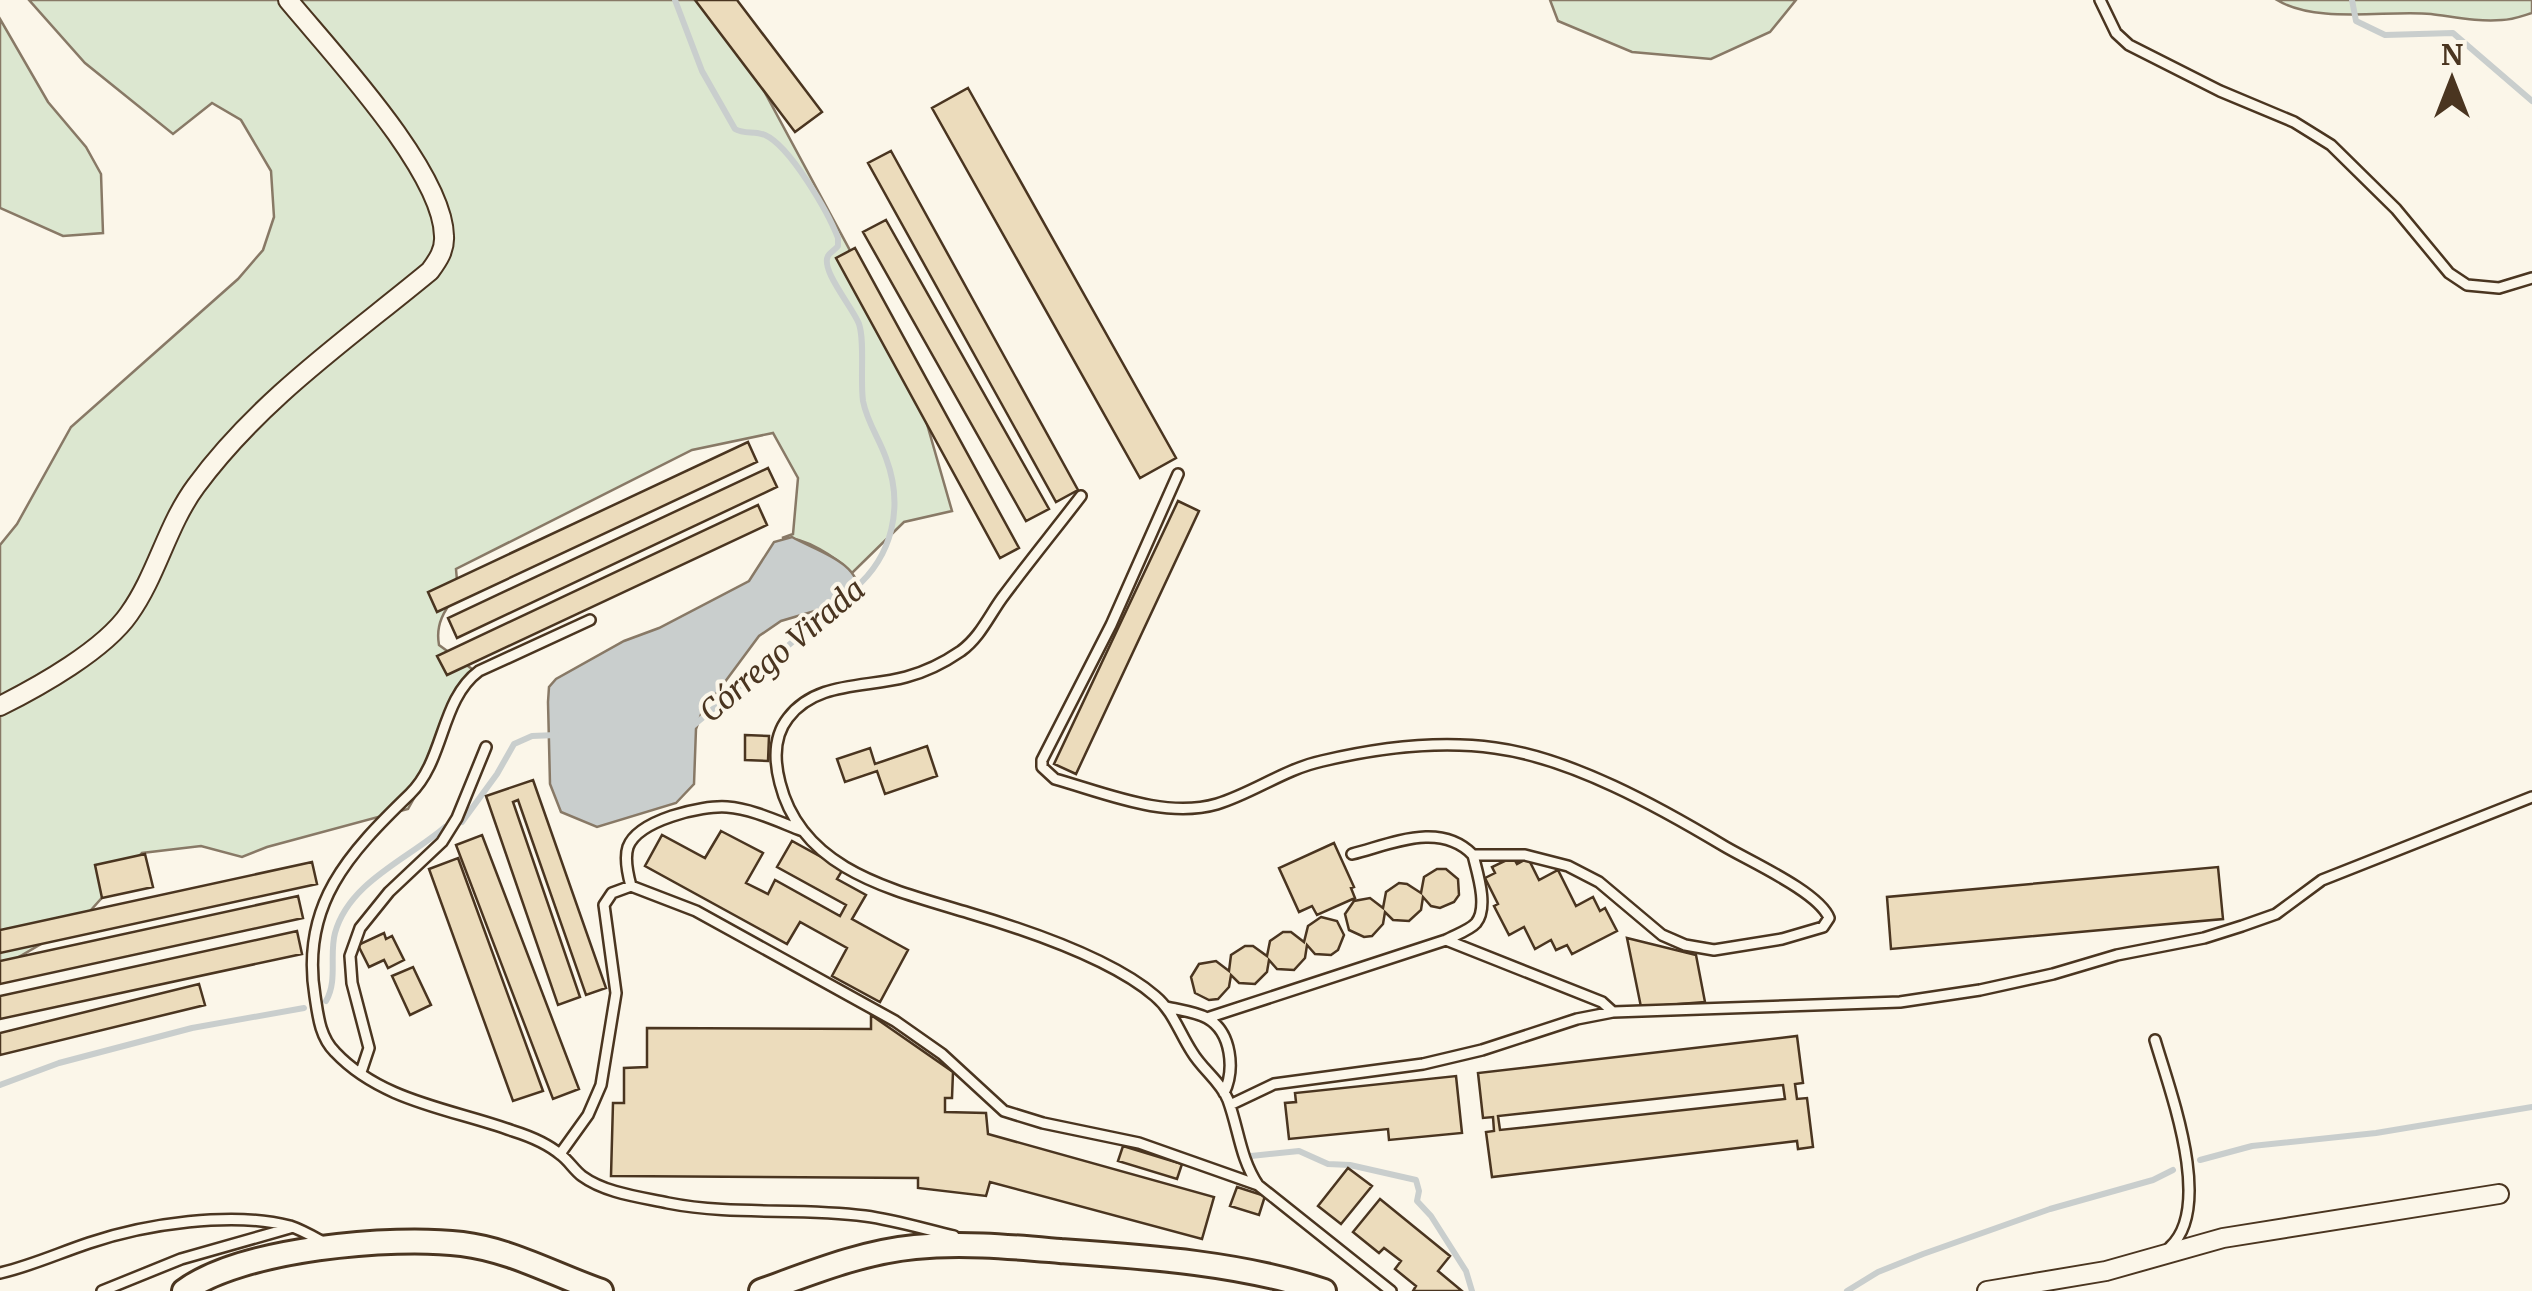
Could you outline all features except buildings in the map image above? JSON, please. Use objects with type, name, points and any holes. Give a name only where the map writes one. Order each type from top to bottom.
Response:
[{"type":"street","points":[[0,706],[107,638],[129,614],[195,487],[236,439],[330,348],[430,271],[440,256],[445,239],[442,216],[410,154],[387,120],[288,0]]},
{"type":"street","points":[[1986,1291],[2106,1271],[2223,1238],[2499,1194]]},
{"type":"street","points":[[184,1291],[234,1266],[336,1248],[420,1242],[463,1244],[502,1252],[600,1291]]},
{"type":"street","points":[[761,1291],[869,1255],[915,1247],[1000,1247],[1129,1255],[1253,1273],[1324,1291]]},
{"type":"lane","points":[[2100,0],[2116,33],[2128,44],[2220,92],[2294,122],[2331,145],[2396,209],[2436,259],[2458,279],[2481,288],[2499,288],[2532,278]]},
{"type":"lane","points":[[1178,474],[1111,626],[1042,760],[1042,767],[1055,778],[1170,809],[1193,808],[1218,804],[1316,762],[1350,755],[1427,746],[1496,748],[1587,776],[1690,826],[1803,893],[1826,910],[1829,918],[1823,926],[1782,940],[1714,950],[1662,935],[1598,882],[1568,866],[1525,854],[1473,855],[1449,837],[1428,836],[1352,854]]},
{"type":"lane","points":[[1081,496],[981,631],[962,650],[907,677],[820,693],[798,706],[778,736],[775,762],[789,809],[803,830],[835,862],[866,880],[1046,940],[1134,980],[1167,1007],[1192,1054],[1224,1092],[1246,1168],[1258,1185],[1391,1291]]},
{"type":"lane","points":[[590,620],[479,671],[464,682],[414,790],[358,845],[336,877],[315,930],[312,978],[322,1034],[335,1052],[362,1072],[412,1100],[512,1130],[560,1154],[580,1175],[599,1186],[718,1210],[866,1216],[1000,1247]]},
{"type":"lane","points":[[362,1072],[369,1048],[352,983],[350,956],[360,928],[389,892],[442,842],[457,818],[486,748]]},
{"type":"lane","points":[[1230,1105],[1274,1084],[1424,1064],[1613,1012],[1900,1002],[1943,998],[2053,974],[2117,955],[2204,938],[2276,914],[2322,880],[2532,797]]},
{"type":"lane","points":[[632,886],[628,848],[636,836],[680,813],[726,807],[803,830]]},
{"type":"lane","points":[[1167,1007],[1207,1018],[1446,940],[1475,924],[1480,916],[1473,855]]},
{"type":"lane","points":[[560,1154],[588,1115],[601,1085],[616,993],[604,905],[612,894],[632,886],[696,911],[895,1021],[942,1054],[1004,1111],[1139,1143],[1258,1185]]},
{"type":"lane","points":[[1446,940],[1602,1002],[1613,1012]]},
{"type":"lane","points":[[1207,1018],[1226,1041],[1231,1066],[1224,1092]]},
{"type":"lane","points":[[2155,1040],[2186,1149],[2188,1212],[2183,1236],[2160,1256]]},
{"type":"lane","points":[[0,1273],[24,1268],[91,1242],[152,1227],[249,1220],[292,1227],[336,1248]]},
{"type":"lane","points":[[102,1291],[180,1260],[292,1227]]},
{"type":"green space","points":[[29,0],[715,0],[908,358],[952,511],[904,522],[852,573],[810,544],[782,538],[793,534],[798,478],[773,433],[692,450],[456,569],[458,592],[440,623],[439,645],[472,669],[436,759],[408,809],[242,857],[201,846],[142,853],[82,920],[0,968],[0,545],[17,524],[71,427],[238,279],[263,250],[274,217],[271,171],[241,120],[212,103],[173,134],[85,63]]},
{"type":"green space","points":[[1550,0],[1796,0],[1770,32],[1711,59],[1632,52],[1558,21]]},
{"type":"green space","points":[[2277,0],[2532,0],[2532,13],[2493,20],[2413,13],[2331,14],[2311,12]]},
{"type":"green space","points":[[0,19],[48,102],[86,147],[101,174],[103,233],[63,236],[0,208]]},
{"type":"shaded area","points":[[792,537],[846,567],[854,575],[859,598],[781,621],[759,636],[704,706],[696,729],[694,784],[676,803],[597,827],[561,812],[550,784],[549,687],[556,679],[624,641],[659,628],[749,581],[774,542]]},
{"type":"waterway","name":"Córrego Virada","points":[[675,0],[702,71],[735,129],[765,135],[786,152],[817,197],[838,238],[838,246],[827,262],[859,324],[863,401],[886,458],[894,494],[886,546],[854,589]]},
{"type":"waterway","points":[[2352,0],[2356,21],[2385,35],[2453,33],[2532,101]]},
{"type":"waterway","name":"Córrego Virada","points":[[694,725],[841,601]]},
{"type":"waterway","points":[[462,822],[514,744],[532,736],[556,735]]},
{"type":"waterway","points":[[326,1001],[332,985],[335,933],[342,915],[366,885],[445,827]]},
{"type":"waterway","points":[[0,1085],[59,1063],[192,1028],[304,1008]]},
{"type":"waterway","points":[[2200,1160],[2252,1146],[2376,1133],[2532,1107]]},
{"type":"waterway","name":"Córrego Virada","points":[[1251,1156],[1299,1151],[1328,1164],[1416,1180],[1417,1201],[1466,1271],[1472,1291]]},
{"type":"waterway","points":[[1847,1291],[1878,1272],[1923,1254],[2050,1209],[2153,1180],[2173,1170]]}]
